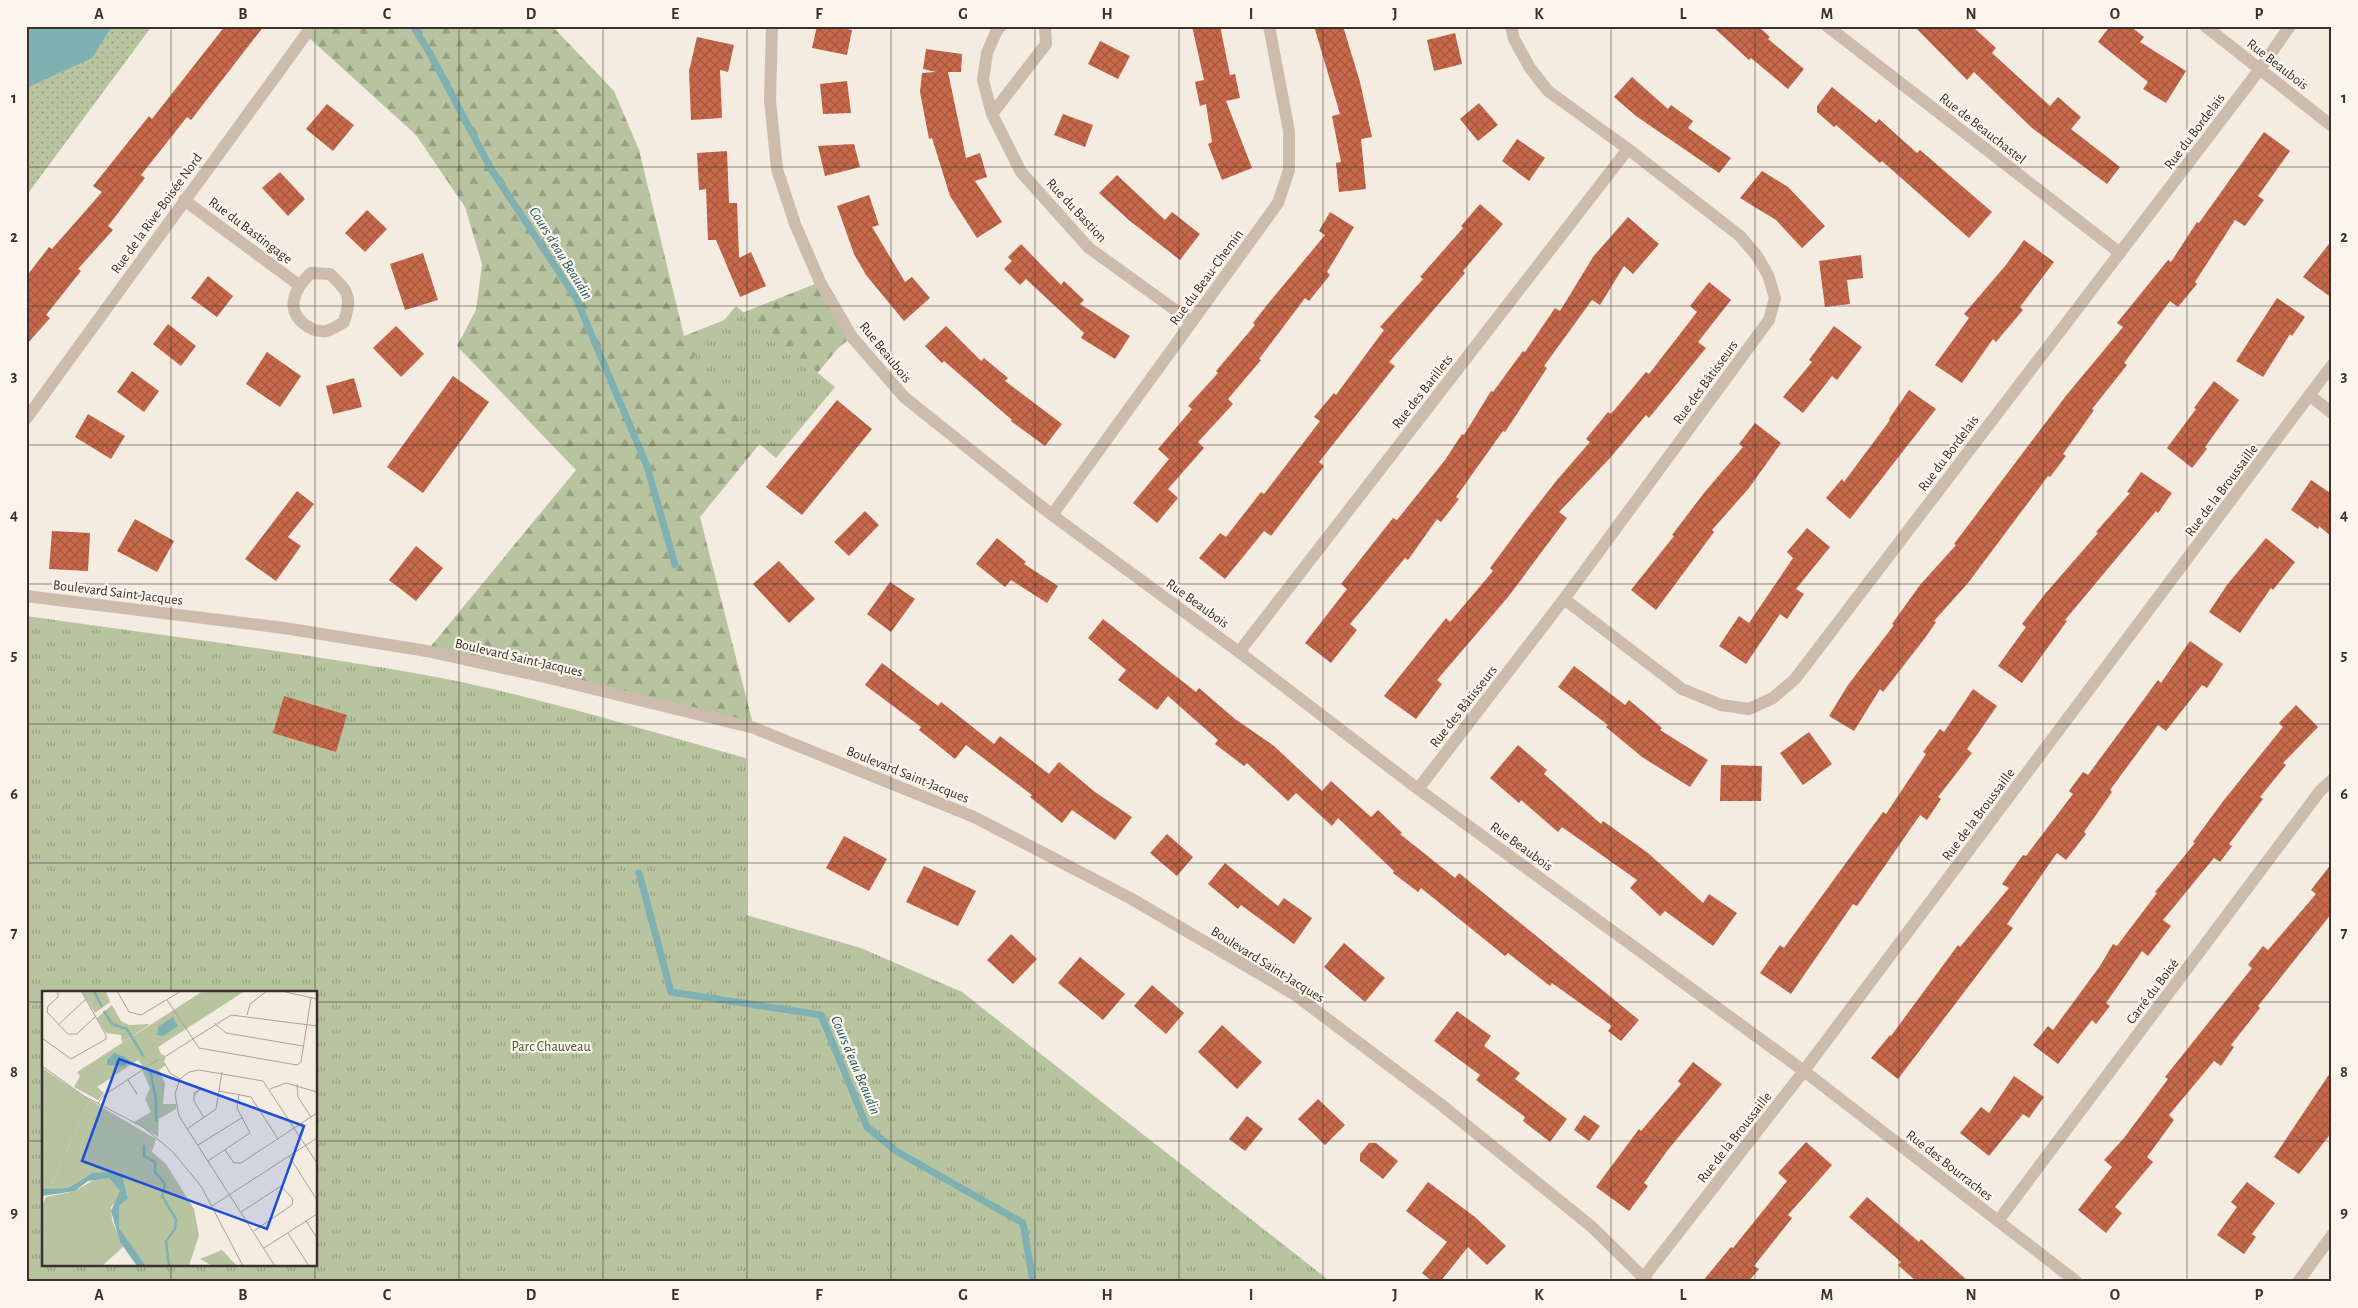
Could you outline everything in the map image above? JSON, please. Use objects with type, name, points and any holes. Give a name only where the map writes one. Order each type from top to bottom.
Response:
[{"type":"street","name":"Rue de la Rive-Boisée Nord","points":[[26,419],[312,26]]},
{"type":"street","name":"Rue Beaubois","points":[[772,26],[770,100],[777,169],[795,224],[820,282],[852,337],[904,397],[1052,515],[1240,652],[1418,789],[1804,1070]]},
{"type":"street","name":"Rue du Bastion","points":[[1001,26],[997,30],[987,53],[983,80],[992,114],[1021,172],[1089,248],[1192,322]]},
{"type":"street","points":[[992,114],[1046,44],[1045,26]]},
{"type":"street","name":"Rue du Beau-Chemin","points":[[1052,515],[1278,203],[1289,170],[1289,131],[1270,26]]},
{"type":"street","name":"Rue des Bâtisseurs","points":[[1418,789],[1564,599],[1769,320],[1774,298],[1768,276],[1757,256],[1740,236],[1628,149],[1548,91],[1530,68],[1514,39],[1511,26]]},
{"type":"street","name":"Rue de Beauchastel","points":[[1827,26],[2120,253]]},
{"type":"street","name":"Rue Beaubois","points":[[2205,26],[2332,126]]},
{"type":"street","name":"Rue du Bordelais","points":[[1564,599],[1682,689],[1721,705],[1749,709],[1773,698],[1795,679],[2260,70],[2290,26]]},
{"type":"street","name":"Rue des Barillets","points":[[1240,652],[1628,149]]},
{"type":"street","name":"Rue du Bastingage","points":[[184,200],[299,285]]},
{"type":"street","points":[[311,273],[330,274],[344,288],[350,304],[344,322],[327,331],[311,329],[297,317],[293,301],[299,285],[311,273]]},
{"type":"street","name":"Rue de la Broussaille","points":[[1646,1279],[2332,365]]},
{"type":"street","points":[[2309,395],[2332,413]]},
{"type":"street","name":"Boulevard Saint-Jacques","points":[[26,596],[284,628],[427,652],[545,677],[754,728],[974,817],[1130,898],[1294,994],[1439,1103],[1592,1227],[1646,1279]]},
{"type":"street","name":"Carré du Boisé","points":[[1998,1221],[2320,791],[2332,780]]},
{"type":"street","name":"Rue des Bourraches","points":[[1804,1070],[2077,1282]]},
{"type":"street","points":[[2298,1282],[2332,1235]]},
{"type":"green space","points":[[26,26],[152,26],[26,196]]},
{"type":"green space","points":[[312,26],[552,26],[614,91],[639,150],[684,336],[820,282],[852,337],[838,348],[700,517],[754,728],[427,651],[576,470],[457,346],[476,310],[482,264],[465,207],[416,135],[306,35]]},
{"type":"green space","points":[[736,306],[835,387],[776,458],[743,430],[734,403],[687,365]]},
{"type":"green space","name":"Parc Chauveau","points":[[26,616],[280,651],[431,676],[550,703],[746,758],[746,915],[861,948],[962,992],[1331,1282],[26,1282]]},
{"type":"water","points":[[26,26],[112,26],[92,58],[26,88]]},
{"type":"building","points":[[225,26],[264,26],[191,120],[187,117],[141,175],[145,178],[108,226],[113,230],[78,269],[81,271],[46,315],[50,318],[26,345],[26,277],[49,247],[52,249],[102,192],[93,186],[149,116],[152,119]]},
{"type":"building","points":[[817,26],[832,26],[852,30],[847,55],[812,48]]},
{"type":"building","points":[[1192,26],[1220,26],[1230,75],[1235,74],[1240,98],[1226,101],[1252,168],[1222,180],[1208,144],[1212,142],[1206,104],[1200,106],[1195,82],[1204,80]]},
{"type":"building","points":[[1314,26],[1343,26],[1360,82],[1372,137],[1361,139],[1366,189],[1339,192],[1336,163],[1341,162],[1332,116],[1340,114]]},
{"type":"building","points":[[1712,26],[1758,26],[1770,37],[1768,39],[1804,69],[1788,89],[1751,58],[1749,60]]},
{"type":"building","points":[[1914,26],[1972,26],[1996,48],[1992,53],[2050,106],[2058,97],[2081,117],[2071,129],[2120,167],[2107,184],[2032,128],[1974,72],[1967,80]]},
{"type":"building","points":[[2110,26],[2130,26],[2144,37],[2140,42],[2186,71],[2166,103],[2143,89],[2148,82],[2098,42]]},
{"type":"building","points":[[1455,33],[1462,64],[1434,71],[1427,40]]},
{"type":"building","points":[[697,37],[734,45],[728,72],[720,70],[722,118],[691,120],[689,71]]},
{"type":"building","points":[[1100,41],[1130,56],[1118,79],[1088,64]]},
{"type":"building","points":[[926,49],[962,54],[961,72],[948,72],[966,158],[980,153],[987,177],[975,181],[1002,222],[977,238],[950,196],[932,138],[929,139],[920,92],[922,73],[936,72],[923,69]]},
{"type":"building","points":[[1632,77],[1668,109],[1671,105],[1693,121],[1688,128],[1731,158],[1719,173],[1636,116],[1614,97]]},
{"type":"building","points":[[847,81],[851,113],[823,114],[820,84]]},
{"type":"building","points":[[1832,87],[1876,123],[1879,119],[1917,153],[1920,150],[1992,212],[1969,238],[1882,161],[1880,163],[1836,125],[1834,127],[1817,112],[1817,106]]},
{"type":"building","points":[[1479,103],[1498,125],[1478,141],[1460,119]]},
{"type":"building","points":[[327,104],[354,125],[333,151],[306,129]]},
{"type":"building","points":[[1063,114],[1093,125],[1085,147],[1054,135]]},
{"type":"building","points":[[2264,132],[2290,151],[2258,196],[2264,200],[2245,226],[2235,220],[2195,282],[2197,284],[2178,307],[2170,301],[2124,363],[2127,365],[2092,409],[2094,410],[2063,454],[2066,456],[2050,477],[2048,476],[1968,583],[1934,621],[1936,622],[1925,638],[1883,692],[1880,689],[1854,731],[1829,716],[1848,685],[1894,625],[1892,624],[1920,585],[1956,545],[1954,544],[2065,397],[2123,327],[2117,323],[2168,260],[2171,262],[2197,222],[2199,223]]},
{"type":"building","points":[[1517,139],[1545,158],[1529,181],[1502,161]]},
{"type":"building","points":[[854,144],[860,167],[825,176],[818,146]]},
{"type":"building","points":[[727,151],[729,203],[737,203],[739,258],[751,252],[766,286],[740,297],[716,240],[708,240],[706,189],[699,190],[697,153]]},
{"type":"building","points":[[1762,171],[1788,187],[1825,226],[1802,248],[1776,220],[1740,198]]},
{"type":"building","points":[[280,172],[305,199],[288,216],[262,188]]},
{"type":"building","points":[[1117,175],[1165,220],[1172,212],[1200,234],[1180,260],[1130,221],[1099,193]]},
{"type":"building","points":[[869,195],[879,225],[872,227],[905,282],[912,277],[930,298],[904,321],[866,275],[854,254],[837,206]]},
{"type":"building","points":[[1480,204],[1503,224],[1463,271],[1465,273],[1389,362],[1395,366],[1319,462],[1324,466],[1271,536],[1264,531],[1225,579],[1199,558],[1220,533],[1226,537],[1261,492],[1264,494],[1320,421],[1314,417],[1334,393],[1336,395],[1384,330],[1380,327],[1423,279],[1420,277],[1463,228],[1461,226]]},
{"type":"building","points":[[367,210],[387,229],[365,252],[345,233]]},
{"type":"building","points":[[1330,212],[1354,227],[1327,272],[1330,275],[1309,301],[1305,298],[1259,359],[1261,360],[1228,399],[1233,404],[1198,442],[1204,448],[1168,489],[1178,498],[1157,523],[1133,503],[1169,459],[1158,449],[1192,409],[1188,406],[1218,373],[1216,371],[1255,325],[1253,323],[1325,235],[1319,231]]},
{"type":"building","points":[[1628,217],[1659,244],[1633,274],[1624,266],[1600,305],[1592,300],[1544,366],[1547,368],[1505,432],[1503,431],[1456,497],[1459,499],[1441,522],[1437,519],[1408,560],[1405,558],[1350,624],[1357,630],[1331,663],[1305,643],[1347,589],[1341,584],[1393,518],[1397,520],[1445,460],[1462,434],[1464,435],[1491,391],[1493,392],[1523,351],[1525,352],[1555,308],[1560,311],[1593,257]]},
{"type":"building","points":[[2024,240],[2054,262],[2020,307],[2023,310],[1996,342],[1993,339],[1962,383],[1935,365],[1969,318],[1964,314],[2006,265]]},
{"type":"building","points":[[2332,240],[2332,298],[2303,277]]},
{"type":"building","points":[[1021,244],[1061,285],[1064,281],[1084,300],[1080,304],[1130,336],[1115,359],[1081,338],[1084,333],[1026,279],[1020,285],[1004,269],[1012,261],[1008,257]]},
{"type":"building","points":[[423,253],[438,300],[405,310],[390,264]]},
{"type":"building","points":[[1861,255],[1863,278],[1847,280],[1850,304],[1825,307],[1819,261]]},
{"type":"building","points":[[208,276],[233,296],[217,317],[191,298]]},
{"type":"building","points":[[1709,282],[1731,300],[1698,342],[1706,348],[1649,418],[1646,415],[1610,458],[1559,512],[1567,518],[1508,597],[1437,680],[1442,684],[1416,719],[1384,696],[1446,618],[1450,622],[1493,571],[1490,568],[1557,480],[1590,442],[1586,439],[1608,412],[1611,414],[1646,372],[1649,374],[1697,312],[1690,306]]},
{"type":"building","points":[[2277,298],[2305,317],[2292,336],[2290,334],[2263,377],[2236,361]]},
{"type":"building","points":[[168,324],[196,346],[181,366],[153,344]]},
{"type":"building","points":[[396,326],[424,354],[401,377],[373,348]]},
{"type":"building","points":[[946,326],[981,361],[984,358],[1008,378],[1005,381],[1062,424],[1045,446],[1011,421],[944,361],[942,363],[925,346]]},
{"type":"building","points":[[1834,326],[1862,347],[1837,380],[1832,376],[1803,413],[1783,397],[1812,362],[1809,360]]},
{"type":"building","points":[[267,352],[301,376],[280,407],[246,384]]},
{"type":"building","points":[[132,371],[159,391],[144,412],[117,392]]},
{"type":"building","points":[[453,376],[489,402],[423,493],[387,467]]},
{"type":"building","points":[[354,378],[362,407],[333,414],[326,386]]},
{"type":"building","points":[[2214,381],[2239,400],[2205,447],[2207,449],[2192,468],[2167,448]]},
{"type":"building","points":[[1909,390],[1936,409],[1850,519],[1826,498],[1842,479],[1844,482],[1890,420]]},
{"type":"building","points":[[837,400],[872,429],[802,515],[766,487]]},
{"type":"building","points":[[88,414],[125,436],[111,459],[75,437]]},
{"type":"building","points":[[1755,423],[1781,443],[1749,488],[1712,530],[1714,532],[1656,610],[1631,590],[1674,536],[1672,535],[1704,493],[1743,447],[1739,444]]},
{"type":"building","points":[[2141,472],[2172,493],[2158,513],[2156,511],[2065,620],[2067,621],[2022,683],[1998,666],[2026,627],[2022,624],[2130,493],[2127,492]]},
{"type":"building","points":[[2311,480],[2332,494],[2332,537],[2319,526],[2318,529],[2291,510]]},
{"type":"building","points":[[297,491],[314,504],[288,537],[301,546],[276,581],[245,559]]},
{"type":"building","points":[[865,511],[879,525],[849,556],[834,542]]},
{"type":"building","points":[[135,519],[174,541],[157,572],[117,551]]},
{"type":"building","points":[[1807,528],[1830,547],[1796,589],[1804,594],[1787,619],[1780,614],[1746,664],[1719,646],[1739,616],[1749,623],[1793,558],[1787,552]]},
{"type":"building","points":[[52,531],[90,533],[88,571],[49,569]]},
{"type":"building","points":[[997,538],[1026,562],[1024,564],[1058,586],[1047,603],[1011,580],[1005,587],[976,564]]},
{"type":"building","points":[[2266,538],[2295,562],[2273,590],[2271,588],[2240,633],[2209,612],[2227,585]]},
{"type":"building","points":[[416,546],[443,568],[416,601],[389,580]]},
{"type":"building","points":[[779,561],[815,599],[789,623],[753,584]]},
{"type":"building","points":[[890,582],[915,599],[891,632],[867,614]]},
{"type":"building","points":[[1103,619],[1196,692],[1199,688],[1235,719],[1274,746],[1322,791],[1331,781],[1371,817],[1378,810],[1402,833],[1400,834],[1455,878],[1459,873],[1639,1020],[1621,1041],[1608,1031],[1612,1026],[1552,983],[1550,986],[1508,953],[1505,956],[1421,888],[1418,892],[1393,873],[1394,871],[1338,818],[1332,826],[1296,793],[1288,801],[1247,763],[1244,766],[1215,744],[1218,740],[1168,696],[1157,710],[1118,680],[1126,670],[1088,638]]},
{"type":"building","points":[[2190,641],[2223,664],[2207,688],[2202,685],[2166,731],[2158,725],[2110,790],[2112,792],[2084,832],[2086,834],[2066,860],[2057,853],[2007,924],[2013,928],[1898,1079],[1871,1058],[1891,1036],[1958,945],[1960,947],[2009,888],[2002,884],[2023,855],[2026,856],[2073,794],[2069,791],[2083,772],[2088,775],[2158,680],[2161,683]]},
{"type":"building","points":[[882,663],[938,706],[941,702],[994,744],[1000,736],[1049,774],[1059,762],[1095,792],[1132,817],[1115,840],[1072,810],[1062,823],[1030,797],[1032,795],[966,745],[955,759],[919,730],[921,727],[865,685]]},
{"type":"building","points":[[1574,666],[1625,705],[1629,700],[1662,728],[1660,730],[1708,760],[1690,787],[1642,757],[1606,727],[1608,725],[1558,687]]},
{"type":"building","points":[[1973,689],[1997,706],[1967,749],[1972,753],[1938,797],[1941,799],[1927,820],[1920,815],[1857,906],[1853,904],[1791,994],[1760,973],[1780,945],[1784,948],[1883,812],[1886,814],[1926,754],[1923,752],[1940,729],[1944,732]]},
{"type":"building","points":[[284,696],[347,715],[336,752],[273,733]]},
{"type":"building","points":[[2296,705],[2318,727],[2283,763],[2286,765],[2260,797],[2263,799],[2229,844],[2232,846],[2220,862],[2214,858],[2163,920],[2171,926],[2148,956],[2142,951],[2106,1003],[2110,1006],[2096,1024],[2092,1020],[2058,1064],[2033,1045],[2048,1026],[2053,1030],[2100,966],[2113,944],[2117,946],[2157,893],[2155,892],[2195,843],[2193,842],[2224,800],[2283,727],[2279,723]]},
{"type":"building","points":[[1809,732],[1832,764],[1803,785],[1780,753]]},
{"type":"building","points":[[1518,745],[1547,770],[1544,774],[1601,824],[1603,821],[1648,853],[1703,903],[1709,894],[1737,913],[1713,946],[1665,911],[1660,916],[1630,888],[1637,880],[1562,827],[1558,832],[1521,800],[1519,803],[1490,778]]},
{"type":"building","points":[[1721,765],[1762,766],[1761,801],[1720,801]]},
{"type":"building","points":[[1167,834],[1193,857],[1177,876],[1150,853]]},
{"type":"building","points":[[844,836],[887,859],[869,891],[826,868]]},
{"type":"building","points":[[1225,863],[1278,906],[1284,898],[1312,918],[1294,944],[1241,905],[1238,909],[1208,884]]},
{"type":"building","points":[[2332,863],[2332,913],[2258,1006],[2260,1008],[2231,1045],[2234,1047],[2221,1066],[2214,1061],[2169,1115],[2174,1120],[2147,1157],[2153,1162],[2115,1207],[2122,1213],[2106,1233],[2078,1210],[2112,1167],[2104,1160],[2124,1138],[2168,1079],[2165,1077],[2252,968],[2248,965],[2263,946],[2268,950],[2316,894],[2311,890]]},
{"type":"building","points":[[924,866],[976,891],[958,926],[906,902]]},
{"type":"building","points":[[1011,934],[1037,959],[1013,984],[987,960]]},
{"type":"building","points":[[1344,943],[1385,978],[1365,1002],[1324,967]]},
{"type":"building","points":[[1080,957],[1125,994],[1103,1020],[1058,983]]},
{"type":"building","points":[[1152,985],[1184,1013],[1166,1034],[1134,1006]]},
{"type":"building","points":[[1457,1011],[1491,1036],[1484,1046],[1520,1073],[1515,1079],[1567,1119],[1550,1142],[1523,1121],[1525,1117],[1476,1080],[1480,1075],[1434,1041]]},
{"type":"building","points":[[1222,1025],[1262,1062],[1237,1089],[1198,1052]]},
{"type":"building","points":[[1693,1062],[1722,1084],[1667,1151],[1644,1183],[1648,1186],[1629,1211],[1596,1187],[1639,1129],[1641,1131],[1681,1084],[1678,1081]]},
{"type":"building","points":[[2332,1070],[2332,1132],[2299,1174],[2274,1157]]},
{"type":"building","points":[[2014,1076],[2044,1097],[2029,1118],[2023,1114],[1989,1156],[1960,1133],[1981,1107],[1989,1113]]},
{"type":"building","points":[[1318,1099],[1345,1125],[1325,1145],[1298,1119]]},
{"type":"building","points":[[1584,1115],[1600,1126],[1589,1141],[1574,1130]]},
{"type":"building","points":[[1247,1116],[1263,1129],[1245,1151],[1229,1139]]},
{"type":"building","points":[[1806,1142],[1832,1165],[1788,1215],[1792,1218],[1754,1266],[1759,1269],[1748,1282],[1702,1282],[1731,1247],[1733,1248],[1787,1181],[1778,1173]]},
{"type":"building","points":[[1369,1143],[1376,1143],[1398,1161],[1383,1179],[1360,1161],[1360,1154]]},
{"type":"building","points":[[1428,1182],[1475,1217],[1506,1246],[1487,1265],[1468,1247],[1440,1282],[1433,1282],[1422,1273],[1447,1242],[1406,1211]]},
{"type":"building","points":[[2247,1182],[2275,1203],[2252,1234],[2256,1237],[2244,1254],[2217,1235],[2237,1207],[2231,1202]]},
{"type":"building","points":[[1867,1197],[1919,1242],[1921,1239],[1969,1282],[1917,1282],[1898,1265],[1901,1262],[1849,1217]]},
{"type":"waterway","name":"Cours d'eau Beaudin","points":[[413,26],[432,57],[491,169],[576,298],[647,466],[675,565]]},
{"type":"waterway","name":"Cours d'eau Beaudin","points":[[639,873],[671,992],[821,1015],[867,1127],[896,1151],[1023,1223],[1033,1282]]}]
